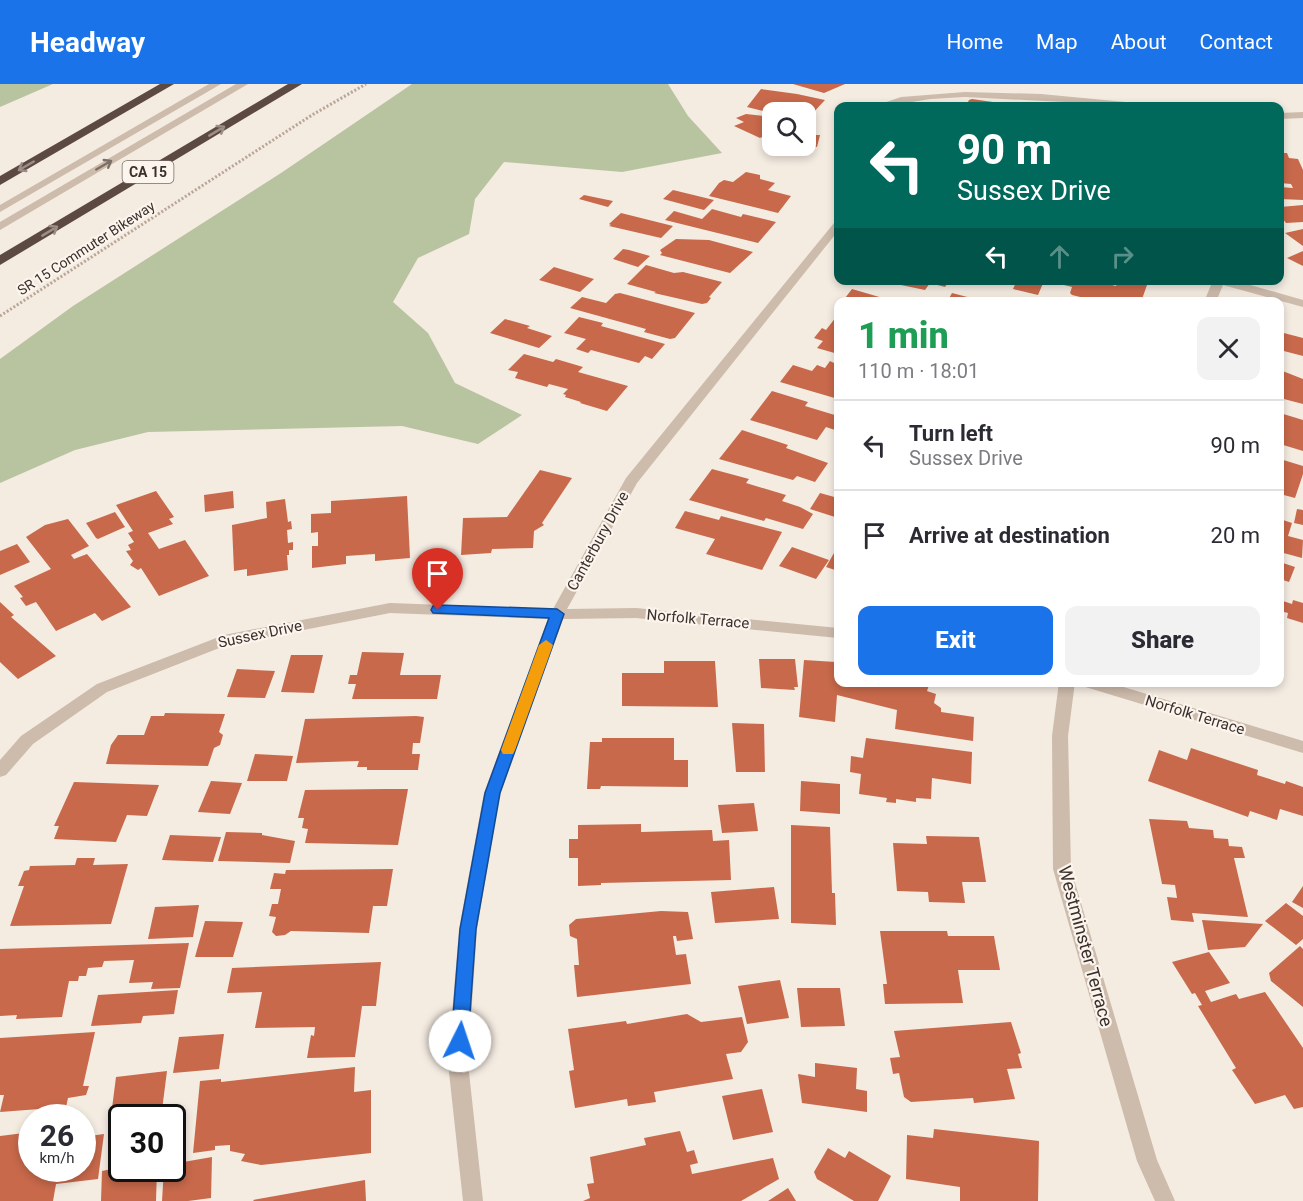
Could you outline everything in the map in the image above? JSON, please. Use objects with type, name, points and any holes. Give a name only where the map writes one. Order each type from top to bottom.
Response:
[{"type":"highway","points":[[0,181],[168,84]]},
{"type":"highway","name":"CA 15","points":[[0,261],[296,84]]},
{"type":"street","points":[[0,209],[216,84]]},
{"type":"street","points":[[0,227],[243,84]]},
{"type":"street","points":[[885,102],[914,91],[954,86],[987,86],[1106,102]]},
{"type":"street","points":[[1284,116],[1303,115]]},
{"type":"street","name":"Canterbury Drive","points":[[473,1201],[458,1063],[468,929],[492,793],[557,614],[631,481],[834,230]]},
{"type":"street","points":[[1236,285],[1278,297]]},
{"type":"street","points":[[1284,299],[1303,304]]},
{"type":"street","name":"Sussex Drive","points":[[0,771],[27,740],[102,688],[224,640],[390,608],[557,614]]},
{"type":"street","name":"Norfolk Terrace","points":[[557,614],[636,613],[834,633]]},
{"type":"street","name":"Westminster Terrace","points":[[1066,687],[1060,736],[1062,869],[1147,1161],[1165,1201]]},
{"type":"street","name":"Norfolk Terrace","points":[[1104,687],[1303,747]]},
{"type":"path","name":"SR 15 Commuter Bikeway","points":[[0,316],[282,134],[366,84]]},
{"type":"green space","points":[[0,84],[53,84],[0,107]]},
{"type":"green space","points":[[412,84],[668,84],[688,116],[722,153],[622,172],[504,162],[475,199],[469,234],[418,258],[393,302],[428,333],[455,383],[522,415],[478,444],[402,426],[148,432],[75,450],[0,483],[0,359],[73,306],[281,173]]},
{"type":"building","points":[[793,84],[845,84],[824,93]]},
{"type":"building","points":[[761,89],[825,100],[816,110],[816,102],[762,102],[762,111],[747,107]]},
{"type":"building","points":[[972,99],[993,102],[968,102]]},
{"type":"building","points":[[746,114],[762,116],[762,137],[734,126],[744,122],[736,118]]},
{"type":"building","points":[[816,135],[820,135],[817,147]]},
{"type":"building","points":[[1284,153],[1287,153],[1289,158],[1298,159],[1303,170],[1303,200],[1284,199],[1284,187],[1293,188],[1291,184],[1284,183]]},
{"type":"building","points":[[746,172],[760,175],[760,179],[775,183],[768,190],[791,196],[778,213],[709,196],[719,183],[724,180],[733,182]]},
{"type":"building","points":[[673,190],[714,200],[704,210],[663,199]]},
{"type":"building","points":[[584,195],[613,201],[608,207],[579,199]]},
{"type":"building","points":[[1303,205],[1303,222],[1286,223],[1284,207]]},
{"type":"building","points":[[712,209],[741,217],[743,214],[776,222],[758,243],[665,220],[674,211],[702,219]]},
{"type":"building","points":[[621,213],[673,226],[661,238],[609,226]]},
{"type":"building","points":[[1303,229],[1303,246],[1285,233]]},
{"type":"building","points":[[676,239],[709,240],[753,252],[730,273],[660,255],[662,253],[660,250]]},
{"type":"building","points":[[623,249],[650,256],[638,267],[613,259]]},
{"type":"building","points":[[1303,251],[1303,266],[1287,258]]},
{"type":"building","points":[[646,265],[722,282],[709,297],[711,298],[707,303],[702,304],[627,284]]},
{"type":"building","points":[[554,267],[594,279],[580,292],[539,280]]},
{"type":"building","points":[[901,285],[929,285],[925,290]]},
{"type":"building","points":[[1015,285],[1042,285],[1038,295],[1013,289]]},
{"type":"building","points":[[1064,285],[1147,285],[1143,297],[1080,297],[1070,293],[1072,287]]},
{"type":"building","points":[[852,289],[879,297],[846,297]]},
{"type":"building","points":[[620,293],[695,313],[675,338],[670,339],[644,332],[646,329],[570,308],[582,297],[606,303],[615,294]]},
{"type":"building","points":[[952,293],[967,297],[950,297]]},
{"type":"building","points":[[579,317],[603,323],[601,326],[665,344],[652,359],[645,356],[639,363],[591,350],[588,353],[576,349],[586,339],[564,333]]},
{"type":"building","points":[[505,319],[530,326],[527,328],[552,336],[539,348],[490,333]]},
{"type":"building","points":[[834,320],[834,353],[817,348],[823,341],[814,338],[822,328],[826,330]]},
{"type":"building","points":[[1284,333],[1303,338],[1303,356],[1284,351]]},
{"type":"building","points":[[524,354],[553,362],[556,359],[583,367],[578,372],[628,386],[607,411],[580,403],[565,397],[566,395],[563,394],[568,389],[549,384],[547,387],[515,378],[518,372],[508,370]]},
{"type":"building","points":[[830,361],[834,363],[834,398],[780,382],[793,365],[812,371],[817,365],[825,368]]},
{"type":"building","points":[[1284,372],[1303,379],[1303,404],[1284,399]]},
{"type":"building","points":[[772,391],[808,402],[805,406],[834,415],[834,430],[826,427],[817,440],[750,420]]},
{"type":"building","points":[[1284,414],[1303,420],[1303,451],[1284,445]]},
{"type":"building","points":[[742,430],[788,445],[786,448],[828,463],[815,482],[797,476],[793,480],[719,459]]},
{"type":"building","points":[[1284,460],[1303,466],[1303,474],[1295,498],[1284,495]]},
{"type":"building","points":[[712,469],[749,479],[746,483],[786,495],[782,501],[813,514],[803,529],[766,518],[764,521],[689,500]]},
{"type":"building","points":[[540,470],[572,478],[542,523],[544,525],[534,531],[533,548],[492,549],[491,553],[461,555],[463,518],[507,517]]},
{"type":"building","points":[[156,491],[174,517],[169,519],[173,524],[148,533],[159,549],[185,540],[209,576],[159,596],[141,568],[138,570],[130,565],[133,561],[126,551],[131,550],[128,545],[134,542],[128,533],[133,531],[116,505]]},
{"type":"building","points":[[233,491],[234,508],[205,512],[204,495]]},
{"type":"building","points":[[820,493],[834,497],[834,517],[810,509]]},
{"type":"building","points":[[407,496],[410,558],[375,561],[375,554],[346,556],[346,564],[312,568],[312,546],[318,546],[318,532],[311,533],[311,514],[331,513],[331,501]]},
{"type":"building","points":[[285,499],[288,522],[291,521],[292,529],[287,530],[288,543],[293,542],[293,550],[289,550],[289,555],[287,555],[288,570],[247,576],[247,569],[234,571],[232,525],[267,518],[266,502]]},
{"type":"building","points":[[1297,509],[1303,510],[1303,525],[1294,523]]},
{"type":"building","points":[[685,511],[719,520],[721,516],[782,532],[762,570],[706,554],[715,539],[675,528]]},
{"type":"building","points":[[115,512],[125,527],[96,538],[86,523]]},
{"type":"building","points":[[68,519],[89,546],[71,555],[74,559],[87,554],[131,607],[102,621],[95,613],[56,631],[36,602],[26,606],[20,598],[23,597],[14,586],[51,569],[26,537],[45,525]]},
{"type":"building","points":[[1284,520],[1292,523],[1288,536],[1303,540],[1302,558],[1284,553]]},
{"type":"building","points":[[17,544],[30,562],[0,575],[0,551]]},
{"type":"building","points":[[792,547],[829,560],[816,579],[779,566]]},
{"type":"building","points":[[834,553],[834,570],[826,567]]},
{"type":"building","points":[[1284,563],[1295,567],[1289,582],[1284,580]]},
{"type":"building","points":[[1293,600],[1303,603],[1303,623],[1287,618],[1288,613],[1284,612],[1284,601],[1292,604]]},
{"type":"building","points":[[0,602],[14,615],[11,617],[56,656],[18,679],[0,662]]},
{"type":"building","points":[[362,652],[404,653],[400,675],[441,675],[437,699],[352,699],[356,684],[348,684],[350,675],[357,675]]},
{"type":"building","points":[[291,655],[323,655],[314,693],[281,692]]},
{"type":"building","points":[[759,659],[795,659],[798,687],[794,687],[795,690],[761,688]]},
{"type":"building","points":[[804,660],[834,662],[834,687],[928,687],[927,691],[936,694],[934,703],[941,708],[941,712],[974,717],[973,741],[895,729],[897,710],[837,695],[835,722],[799,717]]},
{"type":"building","points":[[664,661],[715,661],[718,707],[622,706],[622,673],[664,673]]},
{"type":"building","points":[[237,669],[275,671],[265,698],[227,697]]},
{"type":"building","points":[[165,713],[225,714],[219,732],[223,735],[220,745],[214,748],[208,766],[106,764],[111,745],[118,735],[144,735],[151,716],[164,716]]},
{"type":"building","points":[[424,717],[420,743],[413,743],[412,754],[420,754],[418,770],[367,770],[367,767],[357,767],[359,761],[296,763],[305,719]]},
{"type":"building","points":[[732,723],[764,724],[765,772],[736,772]]},
{"type":"building","points":[[602,738],[674,738],[674,760],[688,760],[688,787],[601,786],[600,789],[587,789],[590,742],[602,742]]},
{"type":"building","points":[[866,738],[972,752],[971,784],[932,778],[931,799],[916,798],[916,802],[896,799],[896,803],[886,802],[887,798],[859,794],[861,774],[850,772],[851,756],[863,758]]},
{"type":"building","points":[[1191,748],[1258,770],[1257,775],[1303,787],[1303,816],[1280,809],[1277,820],[1250,811],[1248,817],[1148,781],[1159,750],[1187,760]]},
{"type":"building","points":[[255,754],[293,756],[287,781],[247,781]]},
{"type":"building","points":[[211,781],[242,783],[230,814],[198,812]]},
{"type":"building","points":[[801,781],[840,784],[840,814],[800,811]]},
{"type":"building","points":[[74,782],[159,785],[147,816],[127,815],[116,842],[54,839],[59,826],[54,826]]},
{"type":"building","points":[[408,789],[398,845],[305,843],[308,829],[302,828],[304,818],[298,818],[305,790]]},
{"type":"building","points":[[754,803],[758,831],[722,833],[718,805]]},
{"type":"building","points":[[1149,819],[1187,821],[1189,828],[1213,830],[1214,838],[1228,839],[1229,846],[1242,847],[1245,858],[1234,858],[1248,917],[1192,913],[1194,922],[1171,920],[1167,897],[1177,898],[1175,885],[1162,884]]},
{"type":"building","points":[[641,824],[641,832],[712,830],[713,841],[729,840],[731,880],[601,883],[601,885],[578,886],[578,858],[569,858],[569,839],[578,839],[578,825]]},
{"type":"building","points":[[791,825],[830,827],[832,893],[835,893],[836,925],[791,923]]},
{"type":"building","points":[[226,832],[262,833],[262,835],[295,841],[290,863],[218,861]]},
{"type":"building","points":[[170,835],[221,837],[213,862],[162,860]]},
{"type":"building","points":[[926,836],[979,837],[986,882],[962,882],[965,903],[929,902],[928,892],[897,891],[893,843],[927,844]]},
{"type":"building","points":[[77,858],[95,858],[93,865],[128,864],[111,924],[10,926],[24,886],[18,886],[24,871],[29,870],[30,866],[75,865]]},
{"type":"building","points":[[393,869],[387,906],[373,906],[369,933],[291,931],[285,935],[276,936],[272,932],[276,917],[269,916],[272,904],[278,904],[281,889],[270,889],[274,873],[285,874],[286,870]]},
{"type":"building","points":[[1303,886],[1303,908],[1292,902]]},
{"type":"building","points":[[774,887],[779,919],[715,923],[711,892]]},
{"type":"building","points":[[1286,903],[1303,916],[1303,939],[1296,945],[1265,921]]},
{"type":"building","points":[[199,905],[193,937],[148,939],[155,907]]},
{"type":"building","points":[[661,911],[688,912],[693,939],[677,941],[676,936],[673,936],[676,955],[686,954],[691,984],[577,997],[574,965],[579,965],[577,939],[570,936],[569,925],[576,919]]},
{"type":"building","points":[[1202,920],[1263,924],[1245,947],[1208,950]]},
{"type":"building","points":[[205,921],[243,922],[233,957],[195,957]]},
{"type":"building","points":[[880,931],[947,931],[948,936],[994,936],[1000,970],[958,970],[963,1003],[885,1004],[883,984],[887,984]]},
{"type":"building","points":[[189,943],[180,988],[151,989],[153,982],[129,983],[134,960],[104,961],[102,967],[88,968],[86,976],[79,976],[78,981],[69,981],[62,1017],[16,1019],[17,1015],[0,1016],[0,949]]},
{"type":"building","points":[[1300,946],[1303,949],[1303,1007],[1271,981],[1269,973]]},
{"type":"building","points":[[1209,952],[1230,983],[1205,991],[1211,1002],[1236,994],[1239,999],[1265,992],[1303,1048],[1303,1107],[1294,1109],[1285,1095],[1255,1104],[1232,1070],[1236,1068],[1198,1006],[1202,1005],[1195,993],[1192,994],[1172,962]]},
{"type":"building","points":[[381,962],[376,1006],[362,1006],[355,1057],[307,1058],[311,1035],[314,1036],[315,1027],[255,1028],[262,992],[227,993],[232,968]]},
{"type":"building","points":[[780,980],[789,1018],[747,1024],[738,986]]},
{"type":"building","points":[[797,988],[840,988],[845,1026],[801,1027]]},
{"type":"building","points":[[178,990],[174,1014],[143,1016],[141,1023],[91,1026],[98,995]]},
{"type":"building","points":[[687,1014],[701,1022],[742,1017],[748,1042],[741,1052],[726,1054],[733,1079],[654,1092],[656,1102],[628,1106],[627,1099],[575,1108],[569,1071],[574,1070],[568,1029],[626,1021],[627,1024]]},
{"type":"building","points":[[1011,1022],[1021,1053],[1018,1054],[1022,1068],[1007,1069],[1015,1099],[974,1103],[973,1098],[911,1102],[904,1097],[899,1073],[893,1074],[890,1058],[900,1057],[894,1031]]},
{"type":"building","points":[[95,1032],[83,1086],[89,1086],[86,1095],[68,1098],[67,1104],[18,1104],[18,1111],[0,1112],[4,1095],[0,1095],[0,1038]]},
{"type":"building","points":[[224,1034],[219,1069],[173,1073],[179,1037]]},
{"type":"building","points":[[815,1063],[857,1068],[856,1089],[867,1091],[867,1112],[802,1103],[798,1074],[815,1077]]},
{"type":"building","points":[[355,1067],[354,1092],[371,1090],[371,1153],[261,1165],[241,1161],[245,1154],[230,1151],[230,1145],[215,1146],[215,1150],[193,1153],[200,1081],[221,1079],[221,1082]]},
{"type":"building","points":[[167,1071],[163,1104],[113,1104],[116,1077]]},
{"type":"building","points":[[762,1089],[773,1132],[733,1140],[722,1096]]},
{"type":"building","points":[[934,1129],[1039,1141],[1038,1201],[960,1201],[960,1187],[906,1179],[907,1135],[933,1138]]},
{"type":"building","points":[[680,1131],[687,1152],[694,1150],[698,1163],[690,1165],[692,1174],[773,1158],[779,1179],[741,1201],[583,1201],[590,1198],[587,1184],[594,1183],[590,1157],[646,1145],[644,1138]]},
{"type":"building","points":[[18,1134],[18,1182],[73,1182],[56,1184],[53,1201],[0,1201],[0,1136]]},
{"type":"building","points":[[104,1134],[98,1179],[96,1179],[96,1135]]},
{"type":"building","points":[[828,1148],[845,1158],[849,1151],[891,1176],[878,1201],[854,1201],[817,1179],[814,1172]]},
{"type":"building","points":[[212,1157],[211,1198],[162,1201],[163,1182],[186,1182],[186,1162]]},
{"type":"building","points":[[108,1170],[108,1182],[157,1182],[156,1201],[101,1201],[102,1171]]},
{"type":"building","points":[[365,1180],[366,1201],[253,1200]]},
{"type":"building","points":[[788,1188],[796,1201],[768,1201]]},
{"type":"slow traffic","points":[[508,750],[546,645]]},
{"type":"route","points":[[438,610],[557,614],[492,793],[468,929],[460,1041]]}]
